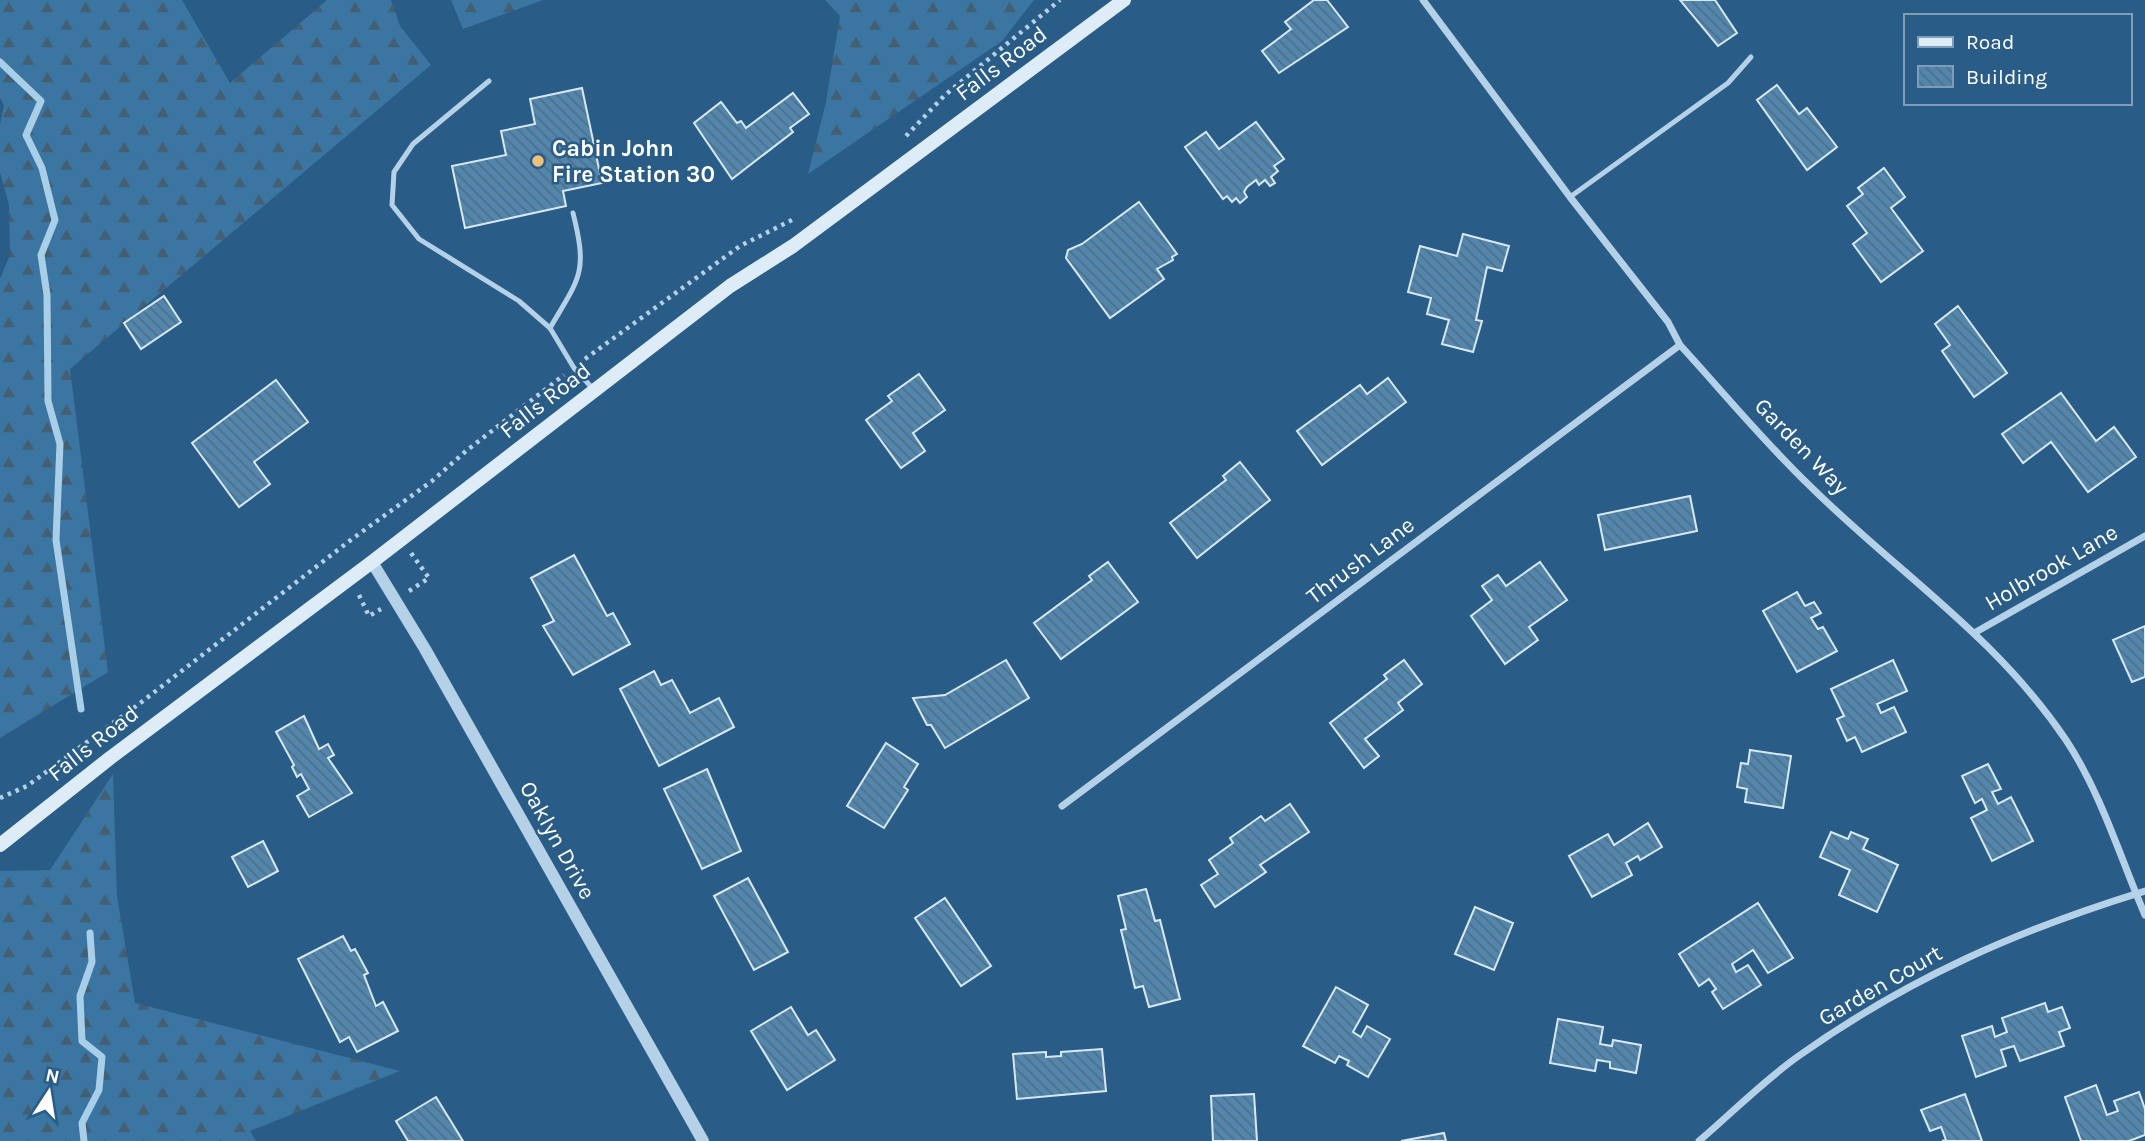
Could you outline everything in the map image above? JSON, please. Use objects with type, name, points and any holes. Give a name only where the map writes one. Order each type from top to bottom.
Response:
[{"type":"main road","name":"Falls Road","points":[[0,845],[110,758],[372,562],[730,286],[793,246],[1124,0]]},
{"type":"street","name":"Garden Way","points":[[1423,0],[1668,323],[1680,345],[1810,486],[1976,632],[2031,692],[2068,743],[2098,801],[2145,915]]},
{"type":"street","name":"Thrush Lane","points":[[1062,806],[1680,345]]},
{"type":"street","name":"Holbrook Lane","points":[[1976,632],[2145,536]]},
{"type":"street","name":"Oaklyn Drive","points":[[372,562],[425,649],[703,1141]]},
{"type":"street","name":"Garden Court","points":[[1699,1141],[1799,1056],[1915,981],[2006,938],[2145,891]]},
{"type":"lane","points":[[1570,197],[1728,83],[1751,57]]},
{"type":"lane","points":[[489,81],[413,144],[394,172],[392,205],[419,239],[519,301],[550,328],[574,368],[594,390]]},
{"type":"lane","points":[[550,328],[579,279],[582,250],[572,213]]},
{"type":"path","points":[[902,140],[945,95],[1060,0]]},
{"type":"path","points":[[0,798],[27,786],[181,673],[352,539],[432,481],[466,451],[574,368],[740,246],[796,218]]},
{"type":"green space","points":[[0,0],[182,0],[230,83],[327,0],[391,0],[400,26],[431,65],[70,369],[108,672],[0,738],[0,279],[10,255],[9,205],[0,172],[0,124],[4,105],[0,98]]},
{"type":"green space","points":[[451,0],[543,0],[463,29]]},
{"type":"green space","points":[[825,0],[1034,0],[1002,41],[808,174],[826,102],[840,16]]},
{"type":"green space","points":[[113,774],[117,896],[135,1003],[400,1071],[250,1131],[256,1141],[0,1141],[0,871],[50,870]]},
{"type":"building","points":[[1314,0],[1327,0],[1348,27],[1279,73],[1262,51],[1291,29],[1285,22]]},
{"type":"building","points":[[1680,0],[1715,0],[1737,33],[1718,46]]},
{"type":"building","points":[[1777,85],[1799,114],[1807,108],[1837,147],[1807,170],[1757,100]]},
{"type":"building","name":"Cabin John Fire Station 30","points":[[582,88],[602,183],[563,191],[566,206],[465,228],[452,166],[506,155],[501,131],[535,124],[530,99]]},
{"type":"building","points":[[793,93],[809,114],[790,128],[793,132],[732,179],[694,123],[721,102],[737,123],[741,121],[746,128]]},
{"type":"building","points":[[1256,122],[1284,159],[1274,166],[1278,171],[1271,177],[1275,183],[1270,186],[1265,180],[1259,185],[1256,180],[1247,187],[1244,192],[1247,197],[1240,203],[1236,198],[1232,202],[1227,196],[1223,199],[1185,147],[1206,132],[1219,149]]},
{"type":"building","points":[[1884,168],[1905,197],[1891,208],[1923,251],[1881,282],[1853,244],[1867,233],[1847,206],[1863,194],[1858,188]]},
{"type":"building","points":[[1139,202],[1177,254],[1172,257],[1173,260],[1157,269],[1164,279],[1110,318],[1066,258],[1068,250],[1082,244]]},
{"type":"building","points":[[1463,234],[1509,246],[1502,271],[1487,267],[1476,320],[1482,321],[1473,352],[1442,344],[1449,320],[1427,314],[1431,298],[1408,292],[1420,246],[1457,256]]},
{"type":"building","points":[[164,296],[181,322],[141,349],[124,323]]},
{"type":"building","points":[[1958,306],[2007,373],[1974,397],[1942,351],[1950,345],[1935,324]]},
{"type":"building","points":[[919,374],[945,410],[913,433],[925,451],[901,468],[866,420],[892,401],[888,396]]},
{"type":"building","points":[[1388,378],[1406,402],[1322,465],[1297,431],[1360,385],[1367,394]]},
{"type":"building","points":[[276,380],[308,422],[254,462],[270,484],[239,507],[192,443]]},
{"type":"building","points":[[2061,393],[2096,441],[2114,427],[2136,457],[2088,492],[2051,442],[2023,463],[2002,434]]},
{"type":"building","points":[[1240,462],[1270,500],[1197,558],[1170,523],[1226,480],[1223,476]]},
{"type":"building","points":[[1690,496],[1697,531],[1605,550],[1598,515]]},
{"type":"building","points":[[574,555],[607,616],[613,613],[630,644],[573,675],[543,626],[554,621],[531,578]]},
{"type":"building","points":[[1108,562],[1138,602],[1061,659],[1034,623],[1092,580],[1089,576]]},
{"type":"building","points":[[1540,562],[1567,600],[1529,627],[1538,640],[1505,664],[1471,616],[1492,600],[1482,586],[1498,575],[1506,586]]},
{"type":"building","points":[[1797,592],[1805,606],[1814,602],[1821,613],[1811,618],[1818,629],[1823,627],[1837,651],[1797,672],[1763,611]]},
{"type":"building","points":[[2145,626],[2145,677],[2132,682],[2113,640]]},
{"type":"building","points":[[1006,660],[1029,698],[945,748],[931,725],[927,725],[913,698],[945,695]]},
{"type":"building","points":[[1404,660],[1422,684],[1398,703],[1403,710],[1365,739],[1379,756],[1364,768],[1330,723],[1387,679],[1384,675]]},
{"type":"building","points":[[1893,660],[1907,691],[1877,704],[1881,713],[1894,707],[1906,732],[1862,752],[1855,737],[1847,741],[1837,719],[1844,716],[1831,689]]},
{"type":"building","points":[[654,671],[661,685],[672,680],[690,713],[719,698],[734,727],[659,766],[620,689]]},
{"type":"building","points":[[304,716],[319,749],[328,744],[334,755],[328,758],[352,793],[309,817],[297,796],[309,789],[301,774],[297,777],[292,767],[294,765],[276,732]]},
{"type":"building","points":[[886,743],[918,764],[904,787],[908,790],[884,828],[847,806]]},
{"type":"building","points":[[1750,750],[1791,756],[1783,808],[1745,802],[1747,789],[1737,787],[1741,763],[1748,764]]},
{"type":"building","points":[[1988,764],[2001,789],[1992,792],[1998,804],[2011,797],[2033,841],[1992,861],[1971,818],[1987,810],[1982,799],[1975,803],[1962,776]]},
{"type":"building","points":[[707,769],[741,851],[702,869],[664,789]]},
{"type":"building","points":[[1290,804],[1309,832],[1260,865],[1266,872],[1215,907],[1201,885],[1218,874],[1209,860],[1233,843],[1230,838],[1261,816],[1265,821]]},
{"type":"building","points":[[1648,823],[1662,847],[1640,860],[1638,856],[1626,863],[1632,875],[1592,897],[1569,856],[1608,834],[1614,845]]},
{"type":"building","points":[[1831,832],[1848,839],[1851,832],[1868,839],[1863,849],[1898,865],[1877,912],[1839,895],[1850,870],[1820,857]]},
{"type":"building","points":[[263,841],[278,871],[248,887],[232,857]]},
{"type":"building","points":[[748,878],[788,952],[754,970],[714,896]]},
{"type":"building","points":[[1146,889],[1155,921],[1160,920],[1180,999],[1149,1007],[1143,986],[1135,988],[1121,930],[1126,929],[1118,896]]},
{"type":"building","points":[[945,898],[991,966],[961,986],[915,918]]},
{"type":"building","points":[[1758,903],[1793,958],[1768,973],[1753,950],[1732,964],[1736,972],[1748,965],[1761,985],[1723,1009],[1712,992],[1716,989],[1709,979],[1699,986],[1679,954]]},
{"type":"building","points":[[1475,907],[1513,923],[1494,970],[1455,954]]},
{"type":"building","points":[[343,936],[351,951],[355,949],[368,973],[364,975],[376,1006],[383,1002],[398,1031],[357,1052],[349,1037],[340,1042],[298,959]]},
{"type":"building","points":[[1336,987],[1368,1005],[1353,1032],[1361,1037],[1367,1026],[1390,1039],[1368,1077],[1347,1065],[1349,1061],[1339,1056],[1335,1063],[1303,1046]]},
{"type":"building","points":[[2045,1003],[2048,1012],[2062,1007],[2070,1028],[2059,1032],[2064,1046],[2020,1061],[2014,1046],[2001,1050],[2006,1066],[1976,1077],[1962,1036],[1992,1026],[1995,1037],[2007,1032],[2002,1018]]},
{"type":"building","points":[[791,1007],[808,1035],[816,1030],[835,1060],[787,1090],[751,1031]]},
{"type":"building","points":[[1558,1019],[1603,1027],[1600,1044],[1612,1046],[1613,1040],[1641,1045],[1636,1073],[1610,1068],[1610,1062],[1597,1060],[1595,1071],[1550,1063]]},
{"type":"building","points":[[1102,1049],[1106,1091],[1017,1099],[1013,1054],[1046,1052],[1046,1057],[1061,1056],[1061,1052]]},
{"type":"building","points":[[2096,1085],[2107,1115],[2118,1111],[2114,1101],[2139,1092],[2145,1109],[2145,1135],[2129,1141],[2081,1141],[2065,1097]]},
{"type":"building","points":[[1254,1094],[1257,1141],[1213,1141],[1211,1096]]},
{"type":"building","points":[[1965,1094],[1982,1141],[1942,1141],[1946,1140],[1941,1127],[1930,1131],[1921,1110]]},
{"type":"building","points":[[436,1097],[463,1141],[408,1141],[396,1121]]},
{"type":"building","points":[[1444,1133],[1446,1141],[1401,1141]]},
{"type":"waterway","points":[[0,62],[41,101],[26,135],[42,168],[55,220],[41,255],[47,295],[48,401],[60,444],[56,540],[81,709]]},
{"type":"waterway","points":[[84,1141],[82,1123],[99,1090],[102,1057],[82,1041],[80,996],[92,962],[90,933]]},
{"type":"place","name":"Cabin John Fire Station 30","points":[[538,161]]}]
